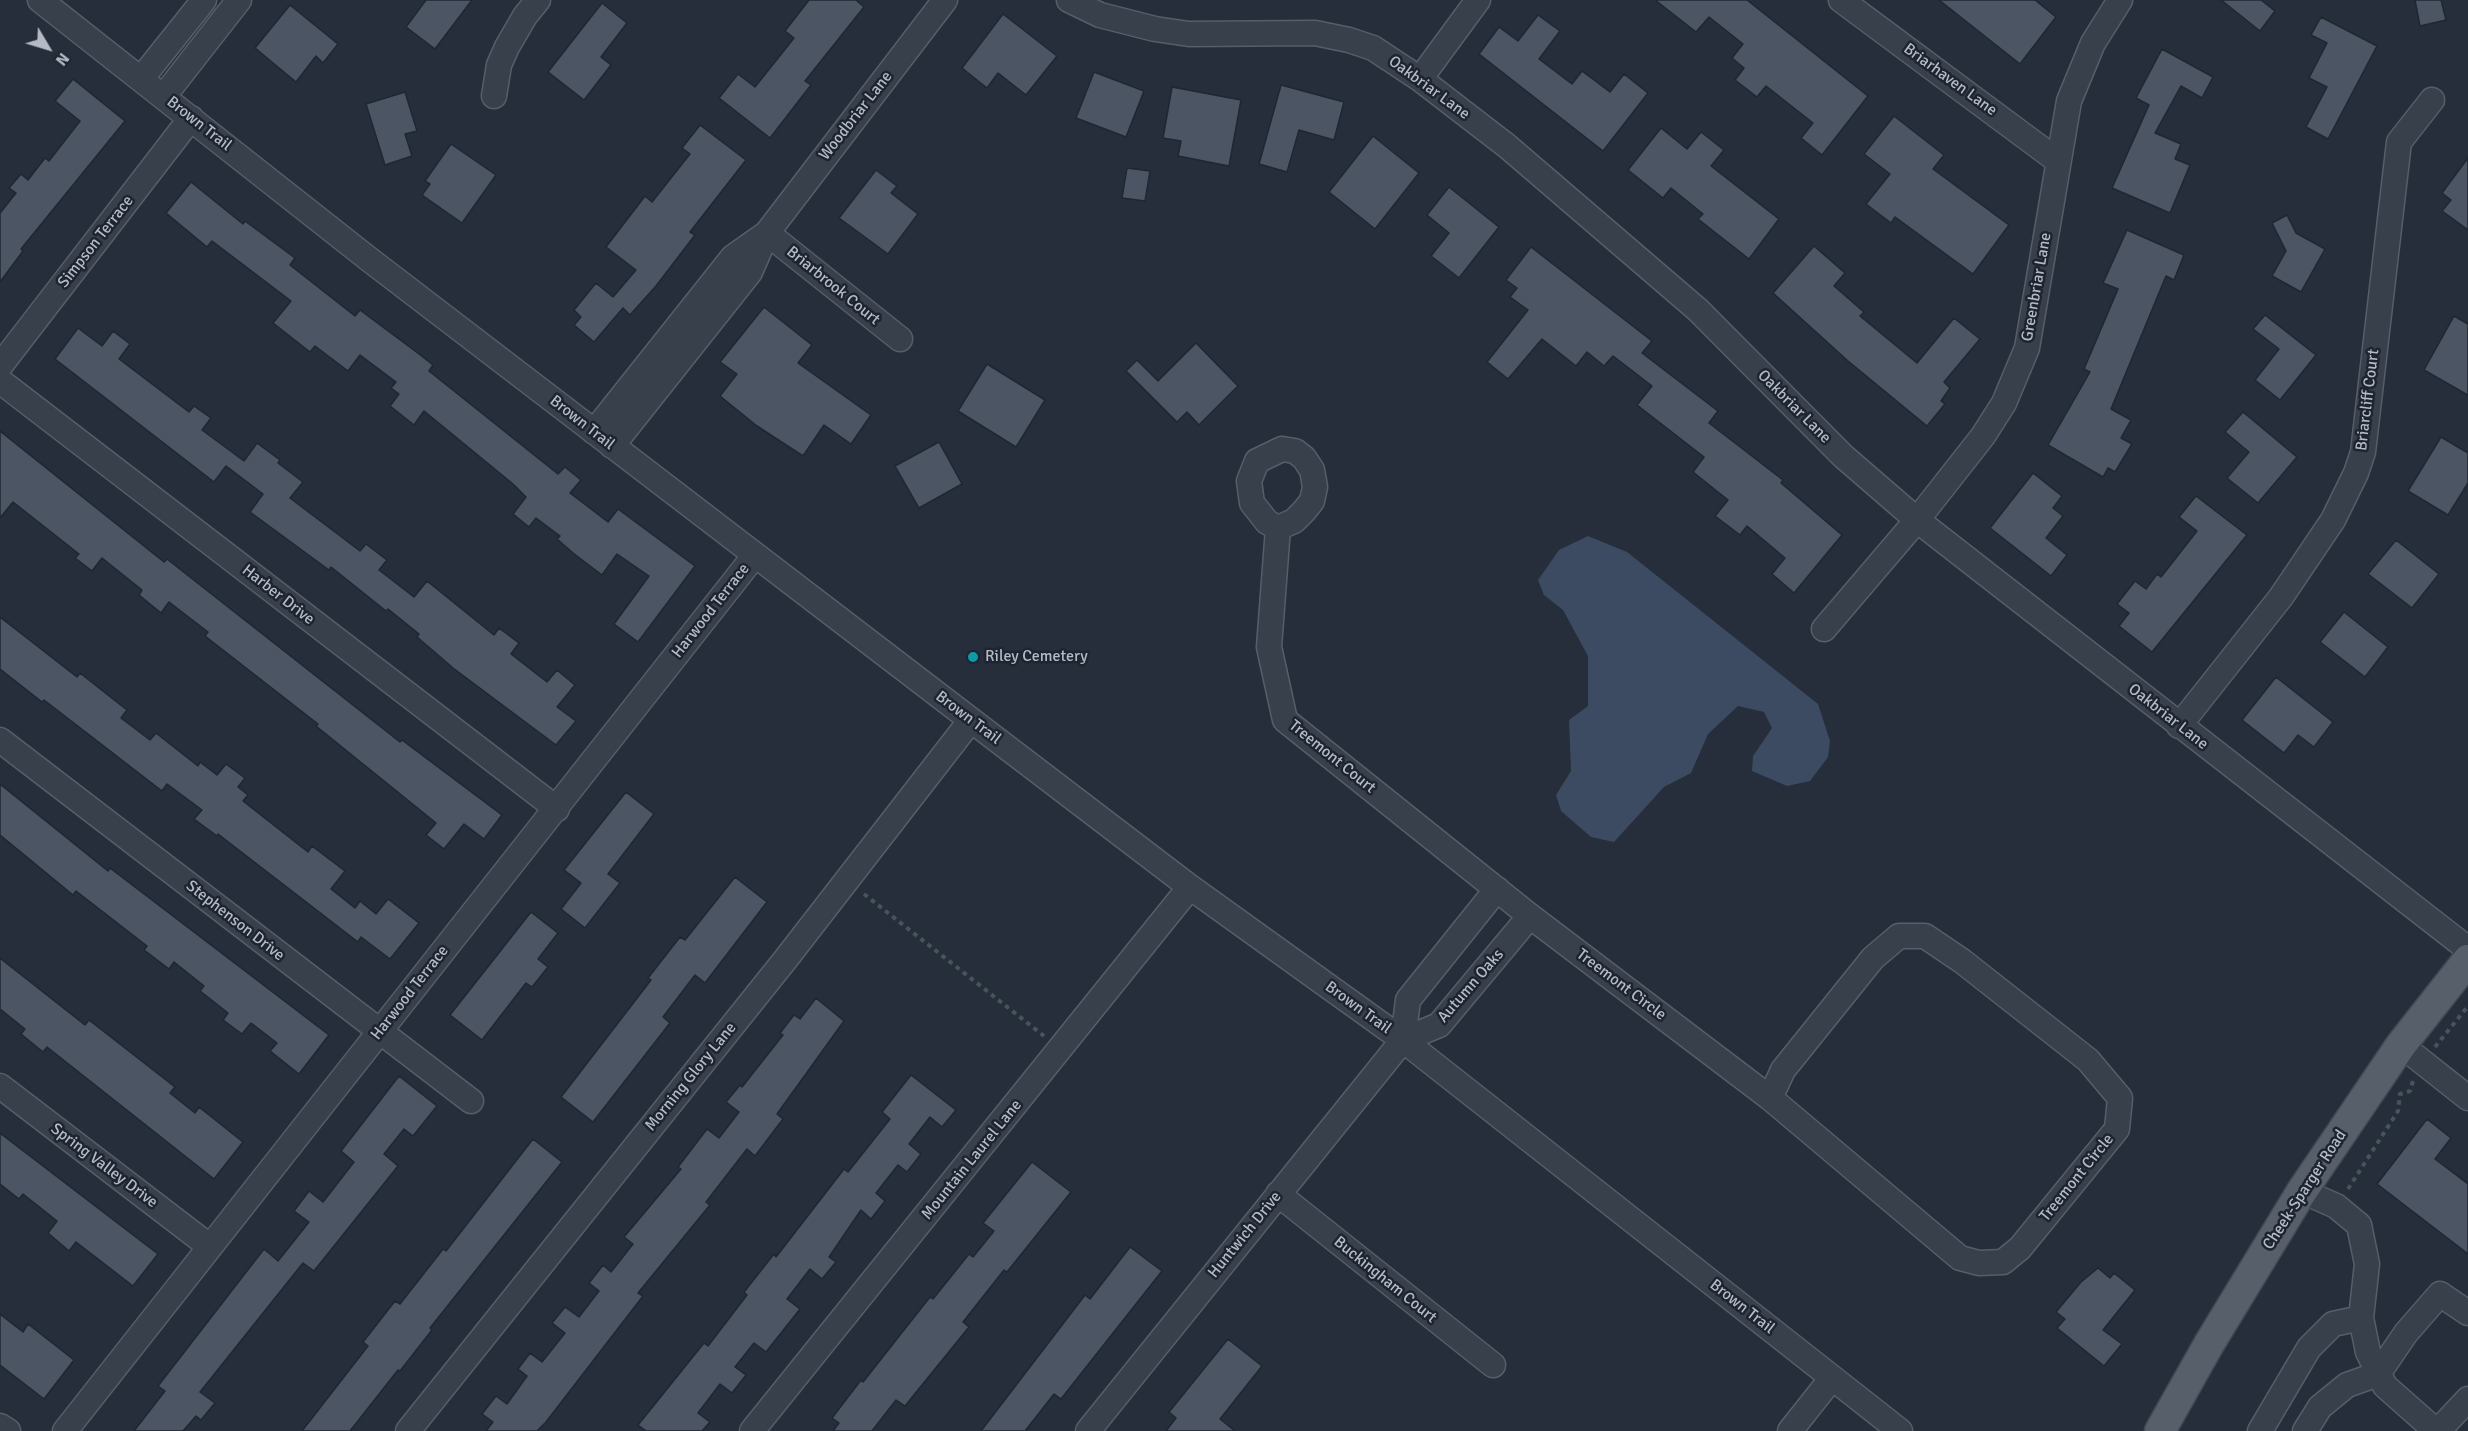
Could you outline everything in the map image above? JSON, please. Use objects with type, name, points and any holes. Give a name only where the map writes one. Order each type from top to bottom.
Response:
[{"type":"main road","name":"Cheek-Sparger Road","points":[[2160,1431],[2209,1344],[2302,1191],[2412,1054],[2468,960]]},
{"type":"street","name":"Brown Trail","points":[[40,0],[754,555],[1190,887],[1403,1041],[1900,1431]]},
{"type":"street","points":[[141,79],[204,0]]},
{"type":"street","points":[[164,96],[239,0]]},
{"type":"street","points":[[494,96],[499,65],[507,47],[525,16],[538,0]]},
{"type":"street","name":"Woodbriar Lane","points":[[603,439],[733,257],[767,232],[945,0]]},
{"type":"street","name":"Oakbriar Lane","points":[[1070,0],[1100,15],[1166,31],[1189,34],[1315,33],[1349,40],[1373,48],[1420,79],[1507,146],[1698,310],[1843,456],[1917,520],[2468,949]]},
{"type":"street","points":[[1420,79],[1478,0]]},
{"type":"street","name":"Briarhaven Lane","points":[[1841,0],[2058,161]]},
{"type":"street","name":"Greenbriar Lane","points":[[1824,629],[1917,520],[1983,436],[2004,403],[2027,348],[2068,101],[2093,43],[2120,0]]},
{"type":"street","name":"Briarcliff Court","points":[[2179,726],[2281,597],[2333,520],[2356,473],[2363,452],[2399,142],[2432,100]]},
{"type":"street","name":"Simpson Terrace","points":[[0,366],[191,118]]},
{"type":"street","name":"Briarbrook Court","points":[[767,232],[900,339]]},
{"type":"street","name":"Harber Drive","points":[[0,381],[557,809]]},
{"type":"street","name":"Treemont Court","points":[[1278,528],[1269,646],[1285,720],[1530,916]]},
{"type":"street","name":"Harwood Terrace","points":[[65,1431],[209,1246],[557,809],[754,555]]},
{"type":"street","name":"Morning Glory Lane","points":[[408,1431],[847,880],[971,720]]},
{"type":"street","name":"Stephenson Drive","points":[[0,740],[471,1101]]},
{"type":"street","name":"Mountain Laurel Lane","points":[[752,1431],[1190,887]]},
{"type":"street","points":[[1403,1041],[1408,1000],[1497,889]]},
{"type":"street","name":"Autumn Oaks","points":[[1403,1041],[1439,1025],[1530,916]]},
{"type":"street","name":"Treemont Circle","points":[[1530,916],[1770,1098],[1960,1257],[1979,1263],[2003,1262],[2020,1248],[2117,1129],[2120,1098],[2088,1060],[1962,961],[1925,936],[1899,936],[1873,958],[1783,1070],[1770,1098]]},
{"type":"street","name":"Huntwich Drive","points":[[1088,1431],[1403,1041]]},
{"type":"street","points":[[2412,1054],[2468,1098]]},
{"type":"street","name":"Spring Valley Drive","points":[[0,1086],[209,1246]]},
{"type":"street","points":[[2302,1191],[2336,1206],[2359,1225],[2367,1264],[2361,1318],[2368,1352],[2385,1386],[2437,1431],[2468,1399]]},
{"type":"street","name":"Buckingham Court","points":[[1278,1194],[1493,1365]]},
{"type":"street","points":[[2305,1431],[2320,1407],[2347,1385],[2378,1374],[2406,1333],[2440,1294],[2468,1313]]},
{"type":"street","points":[[2260,1431],[2309,1348],[2333,1324],[2361,1318]]},
{"type":"street","points":[[1790,1431],[1832,1378]]},
{"type":"street","points":[[0,1425],[8,1431]]},
{"type":"path","points":[[847,880],[1061,1050]]},
{"type":"path","points":[[2336,1206],[2398,1111],[2400,1094],[2410,1091],[2412,1054],[2468,1006]]},
{"type":"water","points":[[1588,536],[1627,552],[1818,704],[1830,741],[1828,757],[1810,781],[1787,786],[1752,771],[1753,756],[1772,728],[1764,712],[1738,706],[1708,734],[1691,773],[1664,787],[1614,842],[1591,837],[1561,811],[1556,795],[1571,771],[1569,720],[1588,706],[1588,656],[1563,610],[1544,595],[1538,580],[1559,550]]},
{"type":"building","points":[[426,0],[472,0],[435,49],[406,27]]},
{"type":"building","points":[[809,0],[856,0],[864,7],[805,81],[811,85],[770,138],[719,98],[738,74],[755,87],[794,38],[785,31]]},
{"type":"building","points":[[1655,0],[1747,0],[1868,96],[1822,155],[1801,138],[1813,123],[1766,86],[1757,97],[1735,80],[1744,68],[1732,58],[1743,44],[1709,17],[1696,32]]},
{"type":"building","points":[[1939,0],[2035,0],[2056,17],[2020,64]]},
{"type":"building","points":[[2221,0],[2261,0],[2275,11],[2260,31]]},
{"type":"building","points":[[2415,0],[2441,0],[2446,20],[2420,26]]},
{"type":"building","points":[[602,3],[627,23],[601,57],[611,65],[584,100],[548,72]]},
{"type":"building","points":[[290,5],[338,44],[323,63],[316,56],[296,82],[255,48]]},
{"type":"building","points":[[1003,14],[1057,56],[1026,95],[998,73],[987,88],[962,68]]},
{"type":"building","points":[[1538,15],[1560,31],[1539,59],[1572,84],[1582,71],[1610,92],[1624,74],[1648,93],[1603,151],[1479,54],[1499,27],[1518,41]]},
{"type":"building","points":[[2321,17],[2377,46],[2328,139],[2306,127],[2327,87],[2309,78],[2327,43],[2311,35]]},
{"type":"building","points":[[2162,49],[2213,77],[2202,98],[2181,86],[2155,133],[2181,144],[2175,159],[2190,165],[2170,213],[2112,188],[2149,105],[2136,98]]},
{"type":"building","points":[[1094,72],[1144,91],[1126,137],[1076,118]]},
{"type":"building","points":[[73,79],[125,121],[21,249],[23,251],[0,282],[0,213],[16,193],[9,188],[21,174],[28,180],[45,158],[49,161],[80,121],[55,101]]},
{"type":"building","points":[[1281,85],[1344,102],[1334,140],[1299,130],[1287,172],[1259,164]]},
{"type":"building","points":[[1172,87],[1241,100],[1229,166],[1178,156],[1181,141],[1163,138]]},
{"type":"building","points":[[405,92],[417,131],[405,134],[412,156],[385,165],[366,104]]},
{"type":"building","points":[[1894,116],[1944,155],[1933,169],[2009,225],[1973,274],[1895,217],[1891,223],[1866,204],[1890,174],[1864,154]]},
{"type":"building","points":[[700,125],[746,160],[690,232],[695,235],[656,286],[630,315],[623,308],[594,342],[574,325],[581,317],[574,310],[596,283],[613,297],[636,270],[606,247],[645,196],[652,202],[690,154],[682,148]]},
{"type":"building","points":[[1661,128],[1687,149],[1701,132],[1724,150],[1711,166],[1779,219],[1749,259],[1698,219],[1703,214],[1671,188],[1663,198],[1628,170]]},
{"type":"building","points":[[1373,136],[1419,173],[1375,229],[1329,192]]},
{"type":"building","points":[[451,144],[496,175],[462,223],[422,195],[430,184],[425,181]]},
{"type":"building","points":[[2468,158],[2468,230],[2442,211],[2451,200],[2442,193]]},
{"type":"building","points":[[1127,168],[1150,171],[1145,201],[1122,198]]},
{"type":"building","points":[[876,170],[897,186],[891,193],[918,214],[888,254],[839,218]]},
{"type":"building","points":[[191,182],[243,224],[245,221],[295,258],[290,265],[355,316],[360,310],[433,365],[429,371],[558,474],[565,467],[581,480],[570,493],[608,522],[618,509],[695,566],[638,642],[614,624],[649,576],[617,554],[602,575],[573,553],[557,539],[560,536],[536,518],[529,527],[513,514],[526,497],[513,484],[424,411],[414,425],[390,406],[399,394],[391,388],[396,382],[360,355],[348,371],[315,346],[310,352],[273,323],[291,301],[212,241],[207,247],[166,213]]},
{"type":"building","points":[[1449,187],[1499,227],[1459,278],[1431,256],[1449,233],[1427,215]]},
{"type":"building","points":[[2287,215],[2296,233],[2325,249],[2301,292],[2272,276],[2286,251],[2272,223]]},
{"type":"building","points":[[2127,230],[2184,255],[2174,280],[2166,276],[2111,409],[2131,420],[2121,438],[2132,444],[2115,472],[2108,468],[2103,477],[2048,445],[2090,372],[2084,369],[2118,289],[2103,283]]},
{"type":"building","points":[[1814,246],[1845,273],[1834,286],[1864,312],[1860,316],[1917,363],[1954,318],[1980,339],[1944,382],[1950,388],[1941,401],[1945,404],[1927,426],[1848,361],[1773,293]]},
{"type":"building","points":[[1531,247],[1652,341],[1642,353],[1718,411],[1709,423],[1783,480],[1781,483],[1842,535],[1794,593],[1772,574],[1785,558],[1747,526],[1740,535],[1715,516],[1728,500],[1693,472],[1704,457],[1637,405],[1652,386],[1613,356],[1604,366],[1587,352],[1576,366],[1542,339],[1508,379],[1487,362],[1528,310],[1510,297],[1517,288],[1506,280]]},
{"type":"building","points":[[764,307],[812,345],[798,363],[871,415],[851,444],[824,425],[803,456],[757,426],[720,396],[737,374],[720,362]]},
{"type":"building","points":[[2265,315],[2316,355],[2280,400],[2255,380],[2279,349],[2253,329]]},
{"type":"building","points":[[2454,316],[2468,324],[2468,395],[2424,370]]},
{"type":"building","points":[[78,328],[102,346],[113,331],[130,344],[119,359],[189,412],[194,406],[211,418],[202,430],[244,461],[257,443],[280,460],[278,463],[303,482],[290,498],[360,551],[366,544],[387,560],[379,570],[414,597],[427,581],[494,635],[499,628],[519,643],[511,654],[547,682],[557,670],[575,685],[557,707],[576,721],[556,745],[453,668],[417,637],[419,634],[388,609],[386,611],[331,567],[329,570],[250,512],[263,494],[226,466],[214,482],[55,359]]},
{"type":"building","points":[[1196,343],[1238,386],[1199,425],[1187,412],[1177,422],[1126,371],[1137,360],[1158,381]]},
{"type":"building","points":[[987,364],[1045,400],[1016,447],[958,411]]},
{"type":"building","points":[[2243,412],[2297,457],[2258,503],[2227,478],[2249,452],[2225,432]]},
{"type":"building","points":[[0,431],[164,562],[167,559],[400,742],[402,740],[502,815],[484,839],[464,824],[444,849],[426,835],[436,823],[316,726],[318,724],[205,636],[208,632],[169,602],[161,613],[139,595],[142,590],[102,558],[92,571],[75,558],[79,554],[13,502],[0,518]]},
{"type":"building","points":[[2441,437],[2468,453],[2468,483],[2448,515],[2408,491]]},
{"type":"building","points":[[939,442],[962,484],[919,508],[895,466]]},
{"type":"building","points":[[2033,473],[2062,496],[2053,508],[2063,516],[2046,538],[2067,555],[2051,576],[1990,528]]},
{"type":"building","points":[[2196,496],[2247,535],[2152,652],[2119,626],[2129,613],[2117,604],[2135,581],[2146,589],[2157,574],[2161,577],[2197,531],[2179,517]]},
{"type":"building","points":[[2396,540],[2439,574],[2412,608],[2368,574]]},
{"type":"building","points":[[2344,612],[2388,647],[2365,677],[2320,642]]},
{"type":"building","points":[[0,617],[77,677],[80,673],[127,710],[121,718],[150,740],[156,733],[198,766],[200,762],[217,775],[226,764],[245,778],[238,787],[248,795],[243,801],[308,852],[312,846],[345,871],[331,889],[355,908],[360,901],[376,914],[388,899],[419,923],[390,959],[361,937],[358,942],[218,834],[217,836],[194,819],[202,810],[167,784],[162,791],[0,669]]},
{"type":"building","points":[[2276,677],[2333,722],[2314,747],[2298,735],[2284,753],[2242,720]]},
{"type":"building","points":[[0,784],[108,871],[110,868],[329,1035],[299,1074],[270,1051],[277,1043],[251,1023],[242,1034],[223,1020],[228,1013],[200,991],[204,986],[174,962],[169,969],[144,950],[147,946],[76,891],[73,895],[0,835]]},
{"type":"building","points":[[626,792],[654,814],[608,874],[620,883],[585,928],[561,909],[581,883],[564,870]]},
{"type":"building","points":[[735,877],[767,902],[705,983],[695,975],[663,1017],[670,1023],[593,1122],[561,1097],[651,980],[648,978],[680,937],[685,940]]},
{"type":"building","points":[[531,912],[558,933],[538,959],[548,967],[532,987],[526,983],[482,1040],[450,1015]]},
{"type":"building","points":[[0,958],[85,1025],[89,1020],[175,1087],[170,1093],[195,1113],[199,1107],[243,1142],[214,1179],[47,1047],[43,1052],[21,1034],[25,1029],[0,1009]]},
{"type":"building","points":[[816,998],[844,1021],[777,1114],[783,1119],[755,1156],[747,1149],[706,1202],[710,1205],[638,1293],[643,1296],[546,1422],[537,1431],[486,1431],[493,1422],[482,1414],[496,1396],[507,1404],[527,1376],[518,1369],[530,1353],[542,1362],[565,1333],[552,1323],[565,1307],[579,1317],[599,1291],[589,1283],[603,1265],[611,1272],[633,1244],[624,1237],[681,1169],[678,1167],[707,1129],[719,1138],[739,1112],[726,1102],[740,1085],[742,1087],[783,1035],[780,1033],[794,1015],[800,1019]]},
{"type":"building","points":[[911,1075],[956,1110],[942,1127],[930,1117],[909,1144],[921,1154],[907,1172],[898,1165],[876,1193],[885,1201],[871,1219],[861,1210],[829,1257],[836,1262],[822,1279],[810,1269],[787,1299],[800,1309],[766,1352],[754,1343],[735,1367],[746,1375],[732,1393],[720,1384],[698,1413],[710,1422],[702,1431],[646,1431],[638,1425],[704,1343],[708,1346],[747,1295],[744,1292],[774,1254],[776,1257],[844,1169],[848,1172],[890,1119],[882,1112]]},
{"type":"building","points":[[399,1076],[437,1106],[413,1136],[404,1129],[384,1154],[398,1166],[314,1271],[303,1263],[200,1392],[215,1403],[201,1420],[196,1416],[183,1431],[134,1431],[165,1391],[158,1386],[264,1249],[278,1261],[309,1222],[294,1211],[309,1191],[323,1202],[354,1162],[341,1151]]},
{"type":"building","points":[[2427,1119],[2451,1138],[2435,1159],[2468,1184],[2468,1254],[2377,1184]]},
{"type":"building","points":[[0,1133],[158,1254],[133,1286],[76,1242],[69,1251],[48,1233],[57,1221],[23,1194],[19,1199],[0,1184]]},
{"type":"building","points":[[533,1139],[562,1162],[430,1328],[432,1330],[400,1371],[398,1370],[350,1431],[302,1431],[368,1346],[363,1342],[395,1301],[400,1304],[443,1249],[446,1251]]},
{"type":"building","points":[[1032,1162],[1071,1192],[1007,1272],[1004,1270],[963,1322],[969,1327],[905,1406],[896,1400],[872,1431],[833,1431],[839,1423],[832,1418],[861,1380],[863,1382],[930,1297],[933,1299],[969,1254],[973,1257],[994,1231],[983,1223]]},
{"type":"building","points":[[1130,1247],[1162,1271],[1061,1399],[1054,1394],[1025,1431],[981,1431],[1085,1295],[1090,1299]]},
{"type":"building","points":[[2098,1268],[2110,1278],[2114,1273],[2135,1290],[2103,1330],[2122,1344],[2104,1366],[2057,1328],[2065,1319],[2056,1312],[2081,1282]]},
{"type":"building","points":[[0,1314],[23,1332],[28,1324],[74,1360],[44,1399],[0,1365]]},
{"type":"building","points":[[1228,1339],[1262,1366],[1220,1419],[1235,1431],[1166,1431],[1176,1418],[1169,1412]]},
{"type":"place","name":"Riley Cemetery","points":[[973,657]]}]
